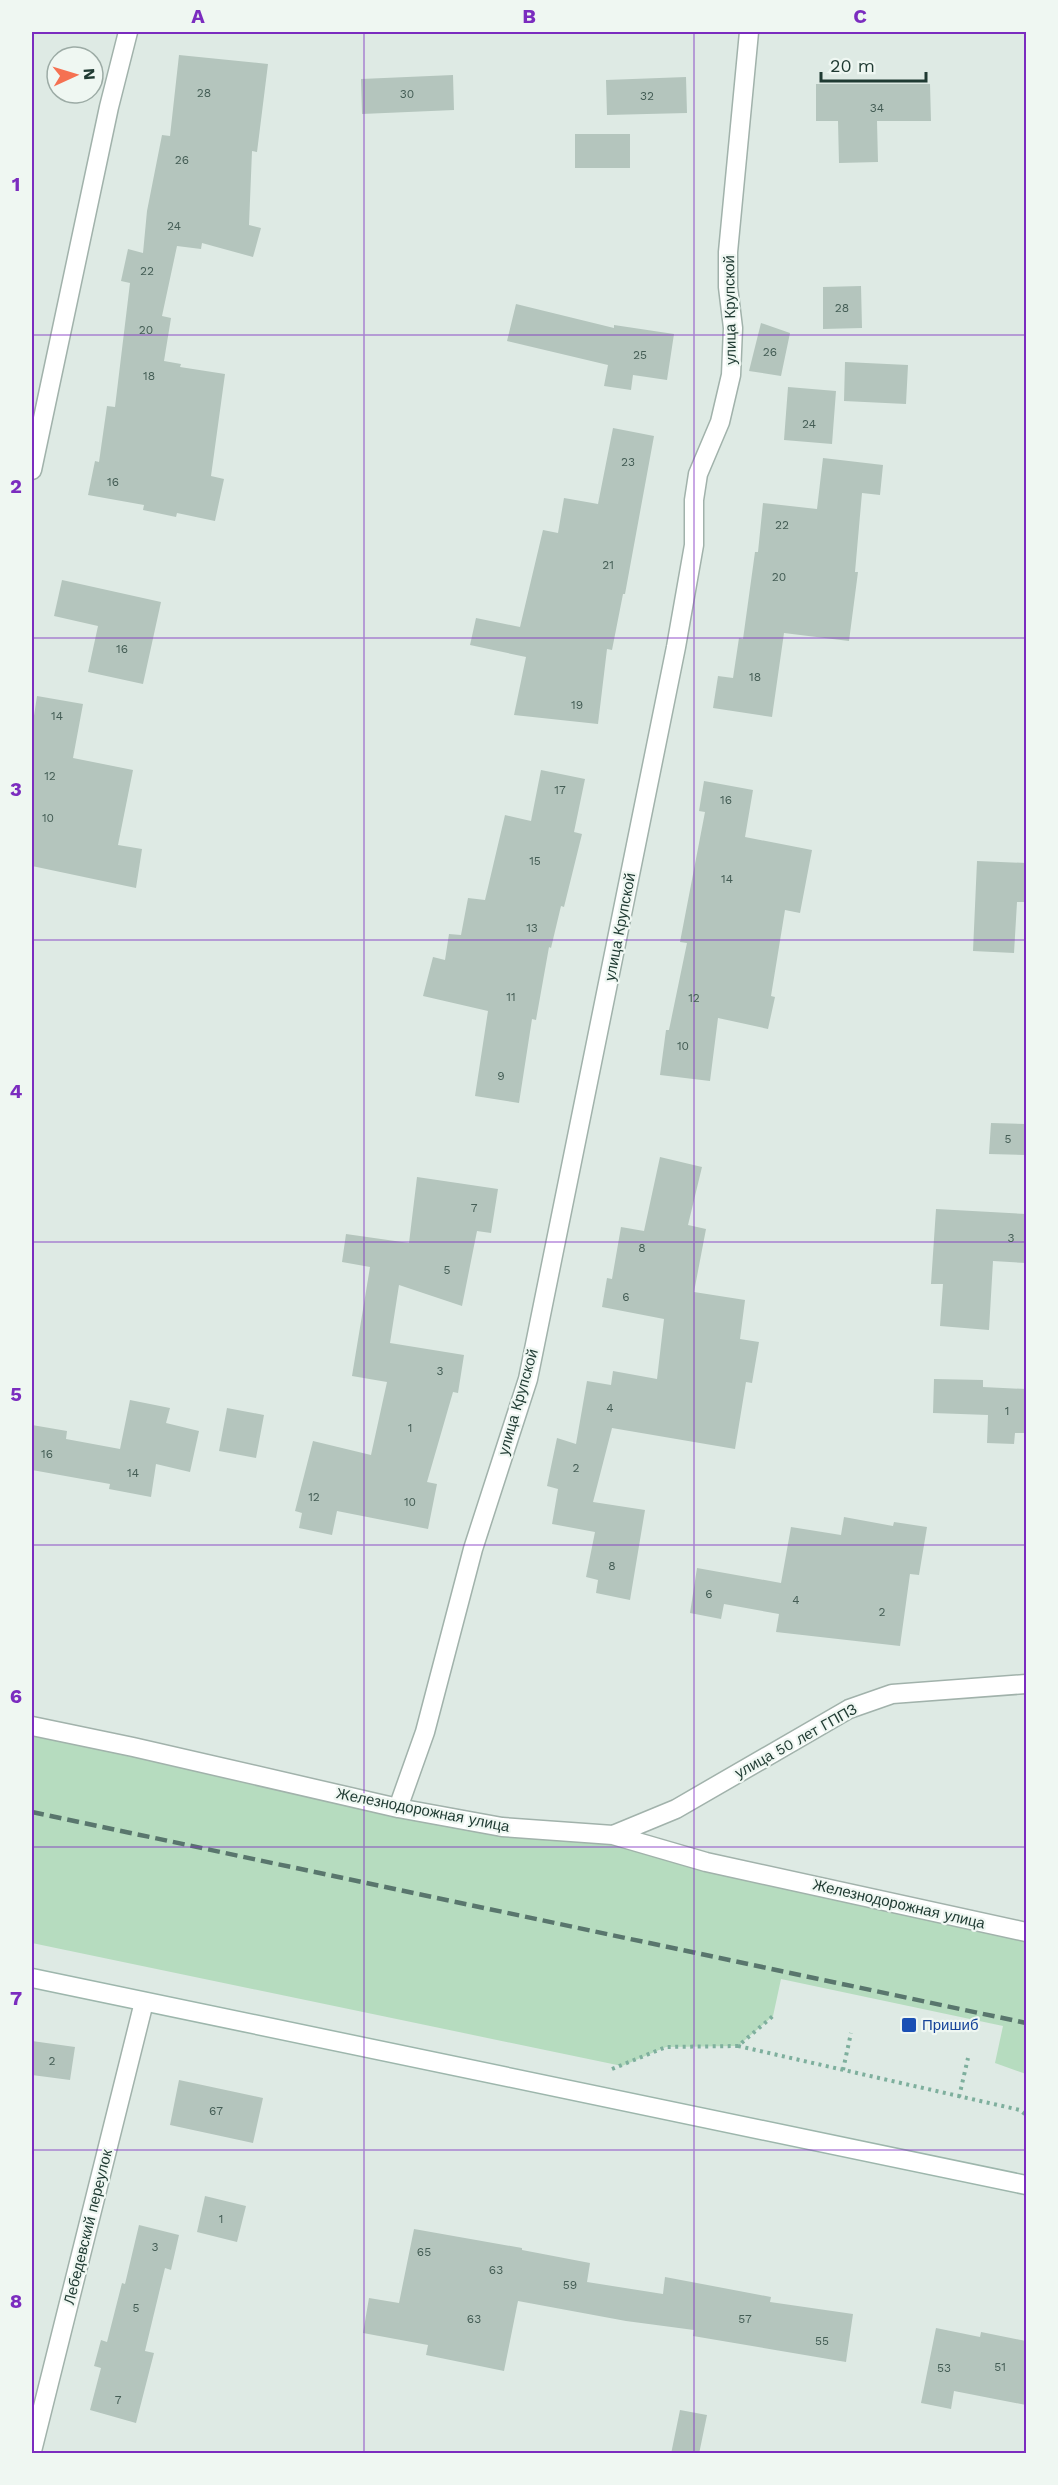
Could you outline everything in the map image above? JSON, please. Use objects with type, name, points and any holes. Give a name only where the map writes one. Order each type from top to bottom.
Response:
[{"type":"street","points":[[32,470],[109,107],[128,32]]},
{"type":"street","name":"улица Крупской","points":[[398,1808],[425,1732],[473,1549],[528,1379],[676,647],[694,545],[694,500],[698,474],[720,422],[731,375],[733,328],[728,287],[728,252],[749,32]]},
{"type":"street","name":"улица 50 лет ГППЗ","points":[[613,1835],[676,1809],[849,1709],[892,1694],[1026,1684]]},
{"type":"street","name":"Железнодорожная улица","points":[[32,1726],[398,1808],[502,1827],[613,1835],[706,1862],[1026,1932]]},
{"type":"street","points":[[32,1978],[777,2132],[1026,2186]]},
{"type":"street","name":"Лебедевский переулок","points":[[32,2451],[144,2002]]},
{"type":"path","points":[[738,2046],[772,2016]]},
{"type":"path","points":[[843,2070],[851,2033]]},
{"type":"path","points":[[601,2072],[666,2048],[738,2046],[1020,2110],[1026,2115]]},
{"type":"path","points":[[959,2097],[968,2058]]},
{"type":"green space","points":[[32,1726],[398,1808],[613,1835],[1026,1932],[1026,2074],[995,2063],[1003,2026],[781,1979],[773,2016],[738,2046],[666,2047],[622,2066],[32,1943]]},
{"type":"building","points":[[179,55],[268,64],[257,152],[252,151],[249,225],[261,228],[253,257],[202,243],[201,249],[177,246],[162,316],[171,318],[164,361],[181,364],[180,367],[225,374],[211,476],[224,479],[215,521],[177,513],[176,517],[143,510],[144,505],[88,495],[95,461],[99,462],[107,406],[115,407],[130,283],[121,281],[128,249],[143,253],[147,211],[162,135],[170,136]]},
{"type":"building","points":[[453,75],[454,110],[362,114],[361,79]]},
{"type":"building","points":[[686,77],[687,113],[607,115],[606,80]]},
{"type":"building","points":[[816,84],[930,84],[931,121],[877,121],[878,162],[839,163],[838,121],[816,121]]},
{"type":"building","points":[[575,134],[630,134],[630,168],[575,168]]},
{"type":"building","points":[[861,286],[862,328],[823,329],[823,287]]},
{"type":"building","points":[[516,304],[614,328],[614,325],[674,334],[667,380],[633,375],[631,390],[604,386],[608,365],[507,341]]},
{"type":"building","points":[[761,323],[790,333],[781,376],[749,371]]},
{"type":"building","points":[[845,362],[908,365],[906,404],[844,401]]},
{"type":"building","points":[[788,387],[836,391],[832,444],[784,440]]},
{"type":"building","points":[[613,428],[654,436],[625,594],[623,594],[612,650],[607,649],[598,724],[514,715],[526,657],[470,645],[476,618],[520,627],[543,530],[558,533],[564,498],[598,504]]},
{"type":"building","points":[[823,458],[883,465],[880,495],[862,493],[855,572],[858,572],[849,641],[784,633],[772,717],[713,708],[718,676],[733,678],[739,638],[743,639],[755,552],[758,552],[763,503],[817,509]]},
{"type":"building","points":[[62,580],[161,602],[143,684],[88,672],[98,626],[54,616]]},
{"type":"building","points":[[37,696],[83,704],[73,758],[133,770],[118,845],[142,849],[136,888],[32,866],[32,729]]},
{"type":"building","points":[[541,770],[585,779],[574,832],[582,834],[564,907],[561,906],[551,948],[549,947],[536,1020],[532,1019],[519,1103],[475,1096],[488,1011],[423,996],[433,957],[445,960],[449,934],[461,935],[468,898],[485,900],[505,815],[531,821]]},
{"type":"building","points":[[704,781],[753,790],[745,837],[812,850],[800,913],[785,910],[771,996],[775,997],[768,1029],[718,1018],[710,1081],[660,1075],[666,1030],[669,1030],[687,943],[680,942],[705,812],[699,811]]},
{"type":"building","points":[[977,861],[1026,863],[1026,902],[1017,902],[1014,953],[973,951]]},
{"type":"building","points":[[991,1123],[1026,1124],[1026,1155],[989,1154]]},
{"type":"building","points":[[660,1157],[702,1167],[688,1225],[706,1229],[694,1292],[745,1300],[740,1339],[759,1342],[752,1383],[746,1382],[735,1449],[612,1428],[593,1502],[645,1510],[630,1600],[596,1593],[598,1580],[586,1577],[595,1532],[552,1524],[558,1489],[547,1486],[557,1438],[576,1444],[587,1381],[611,1385],[613,1371],[657,1379],[664,1319],[602,1307],[607,1278],[612,1279],[621,1227],[644,1231]]},
{"type":"building","points":[[417,1177],[498,1189],[491,1233],[477,1231],[462,1306],[399,1285],[390,1343],[464,1355],[458,1393],[453,1392],[427,1482],[437,1484],[428,1529],[337,1511],[332,1535],[299,1528],[302,1513],[295,1511],[313,1441],[371,1455],[387,1382],[352,1376],[370,1267],[342,1262],[346,1234],[409,1243]]},
{"type":"building","points":[[936,1209],[1026,1214],[1026,1263],[993,1261],[989,1330],[940,1326],[943,1284],[931,1284]]},
{"type":"building","points":[[934,1379],[983,1380],[983,1387],[1026,1389],[1026,1433],[1015,1433],[1014,1444],[987,1443],[988,1415],[933,1413]]},
{"type":"building","points":[[130,1400],[170,1408],[166,1423],[199,1431],[190,1472],[156,1464],[151,1497],[109,1489],[110,1484],[32,1470],[32,1425],[67,1431],[66,1439],[120,1449]]},
{"type":"building","points":[[227,1408],[264,1415],[256,1458],[219,1451]]},
{"type":"building","points":[[844,1517],[893,1526],[894,1522],[927,1527],[919,1575],[910,1574],[900,1646],[776,1632],[779,1614],[724,1604],[721,1619],[690,1613],[697,1568],[781,1583],[791,1527],[841,1535]]},
{"type":"building","points":[[32,2041],[75,2047],[70,2080],[32,2075]]},
{"type":"building","points":[[179,2080],[263,2098],[253,2143],[170,2125]]},
{"type":"building","points":[[205,2196],[246,2206],[237,2242],[197,2232]]},
{"type":"building","points":[[139,2225],[179,2235],[171,2270],[165,2268],[145,2351],[154,2353],[136,2423],[90,2410],[101,2368],[94,2366],[101,2340],[107,2342],[122,2283],[125,2284]]},
{"type":"building","points":[[414,2229],[522,2248],[522,2250],[590,2263],[587,2282],[663,2294],[665,2277],[771,2297],[770,2302],[853,2314],[846,2362],[693,2336],[694,2330],[626,2321],[518,2301],[504,2371],[426,2355],[428,2345],[363,2333],[369,2298],[399,2303]]},
{"type":"building","points":[[936,2328],[980,2337],[981,2332],[1026,2341],[1026,2405],[954,2391],[951,2409],[921,2403]]},
{"type":"building","points":[[680,2410],[707,2415],[699,2454],[671,2454]]},
{"type":"railway","points":[[32,1812],[1026,2023]]},
{"type":"place","name":"Пришиб","points":[[909,2025]]}]
